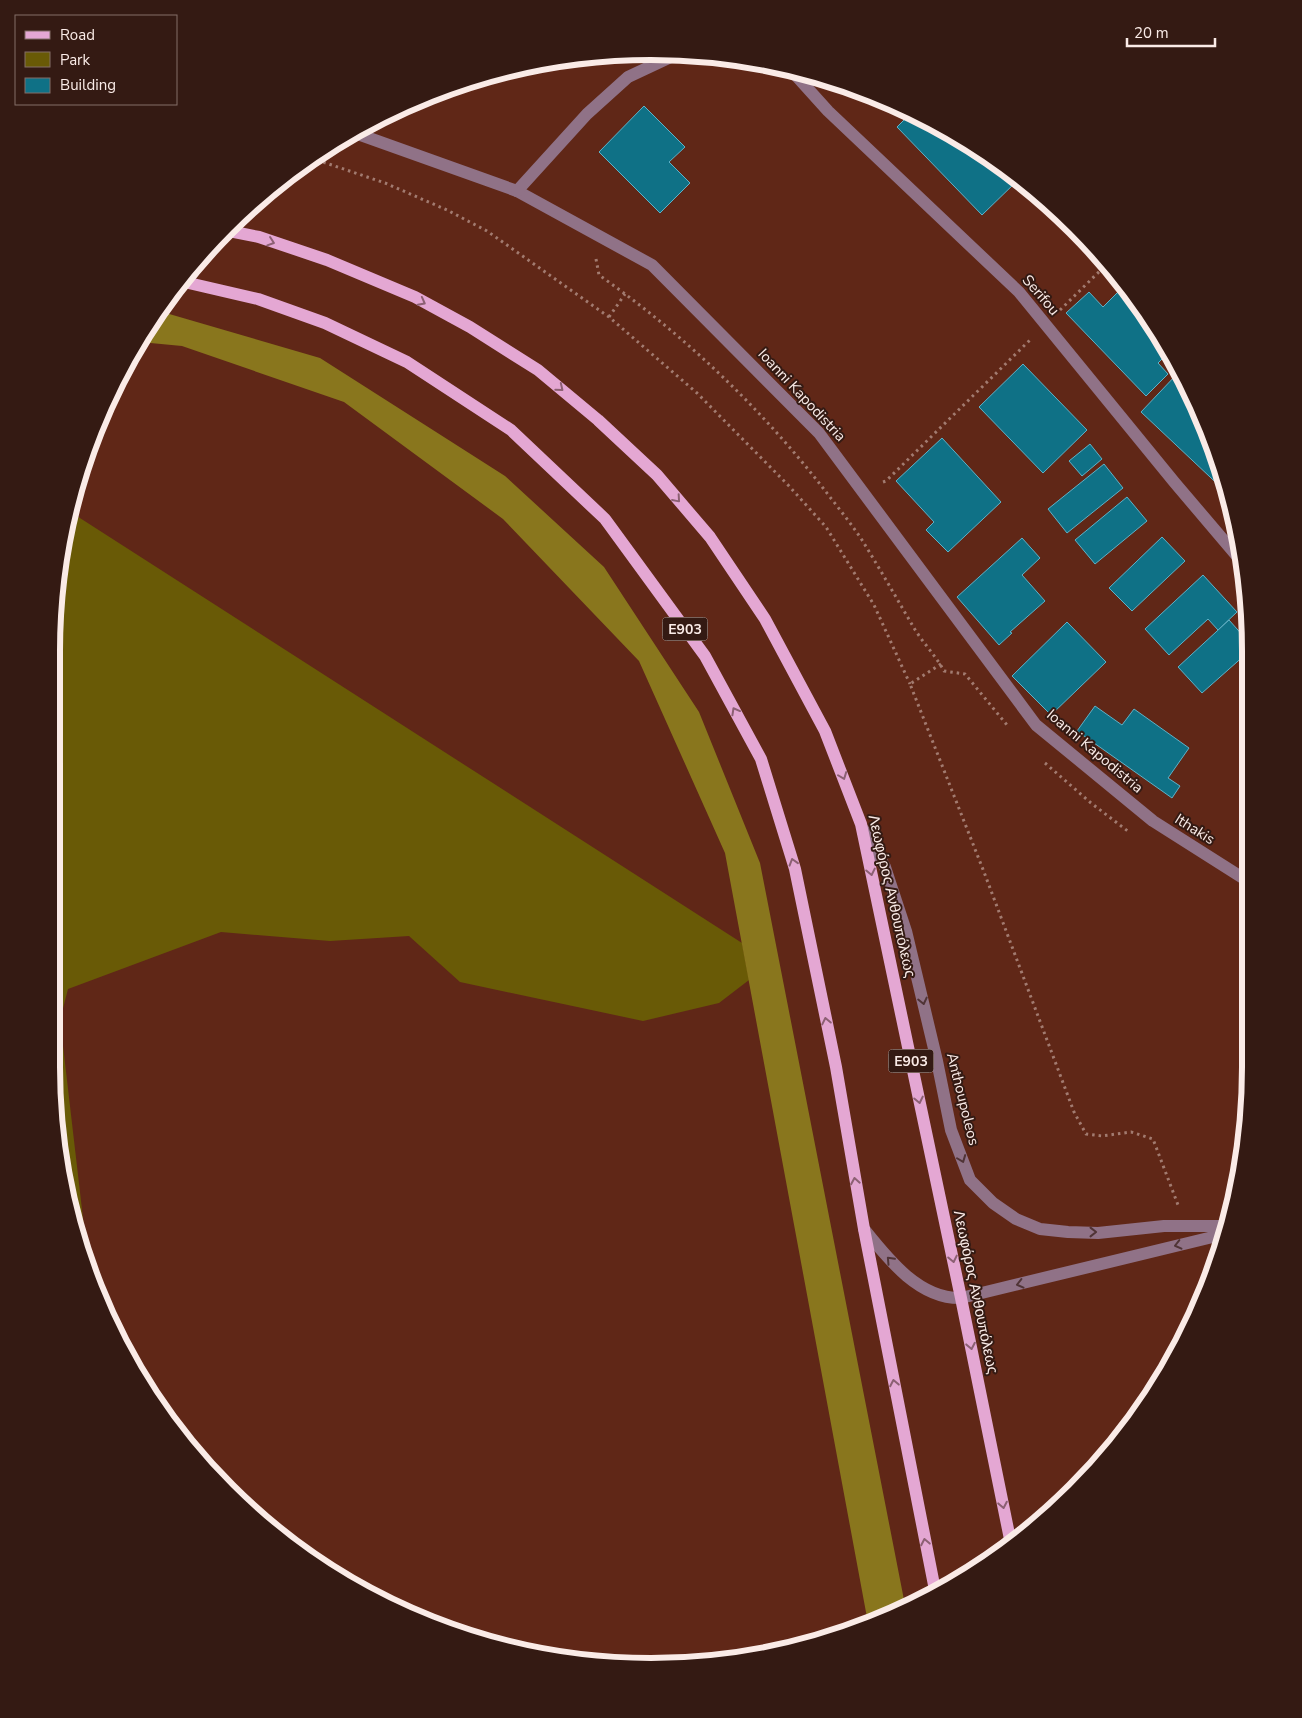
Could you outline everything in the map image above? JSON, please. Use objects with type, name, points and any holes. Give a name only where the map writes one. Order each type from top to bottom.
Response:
[{"type":"main road","name":"Λεωφόρος Ανθουπόλεως","points":[[234,232],[259,237],[327,260],[415,298],[470,327],[538,370],[598,420],[657,476],[710,538],[764,619],[825,731],[861,824],[1010,1537]]},
{"type":"main road","name":"E903","points":[[189,282],[258,299],[325,323],[407,362],[511,430],[605,519],[705,656],[761,759],[795,869],[836,1067],[864,1229],[934,1585]]},
{"type":"street","points":[[517,191],[587,114],[628,77],[664,60]]},
{"type":"street","name":"Serifou","points":[[799,79],[828,111],[1019,292],[1175,483],[1233,551]]},
{"type":"street","name":"Ioanni Kapodistria","points":[[362,136],[517,191],[652,265],[819,433],[1036,725],[1153,821]]},
{"type":"street","name":"Ithakis","points":[[1153,821],[1242,877]]},
{"type":"street","name":"Anthoupoleos","points":[[861,824],[885,867],[906,932],[937,1060],[951,1130],[970,1180],[993,1203],[1016,1218],[1040,1229],[1098,1233],[1164,1226],[1220,1226]]},
{"type":"street","points":[[864,1229],[900,1271],[937,1295],[950,1299],[961,1298],[1217,1236]]},
{"type":"path","points":[[321,161],[385,183],[447,210],[487,231],[609,317],[696,393],[789,486],[826,527],[874,605],[910,684],[984,872],[1074,1112],[1086,1134],[1102,1136],[1131,1132],[1152,1139],[1186,1226]]},
{"type":"path","points":[[589,254],[596,259],[599,276],[681,338],[719,372],[803,462],[861,539],[916,630],[944,671],[965,674],[1008,726]]},
{"type":"path","points":[[886,480],[1102,269]]},
{"type":"path","points":[[609,317],[625,294]]},
{"type":"path","points":[[910,684],[941,664]]},
{"type":"path","points":[[1041,759],[1091,803],[1134,835]]},
{"type":"green space","points":[[76,515],[742,943],[749,980],[719,1003],[643,1021],[460,982],[409,936],[330,941],[221,932],[68,989],[60,1020],[61,612],[65,574]]},
{"type":"green space","points":[[60,1020],[85,1238],[71,1182],[65,1144],[61,1106]]},
{"type":"shaded area","points":[[167,313],[320,358],[505,476],[604,567],[699,712],[760,863],[904,1601],[867,1617],[725,853],[639,661],[503,519],[344,402],[182,346],[147,343]]},
{"type":"building","points":[[644,106],[685,147],[669,162],[690,183],[660,213],[599,152]]},
{"type":"building","points":[[906,118],[912,121],[946,139],[1014,184],[982,215],[897,127]]},
{"type":"building","points":[[1120,290],[1164,357],[1158,363],[1168,374],[1146,396],[1066,313],[1089,292],[1103,307]]},
{"type":"building","points":[[1023,364],[1087,430],[1043,473],[979,407]]},
{"type":"building","points":[[1174,377],[1197,425],[1218,485],[1141,412]]},
{"type":"building","points":[[942,438],[1001,502],[948,552],[926,530],[934,522],[896,481]]},
{"type":"building","points":[[1090,444],[1102,459],[1082,476],[1069,461]]},
{"type":"building","points":[[1104,464],[1123,488],[1067,533],[1048,509]]},
{"type":"building","points":[[1127,497],[1147,521],[1095,564],[1075,540]]},
{"type":"building","points":[[1162,537],[1185,561],[1132,611],[1109,588]]},
{"type":"building","points":[[1022,538],[1040,558],[1022,575],[1045,601],[1010,632],[1012,633],[999,645],[957,597]]},
{"type":"building","points":[[1203,575],[1237,612],[1218,630],[1208,619],[1169,655],[1145,629]]},
{"type":"building","points":[[1229,620],[1242,634],[1242,658],[1202,693],[1178,667]]},
{"type":"building","points":[[1067,622],[1106,662],[1051,715],[1012,676]]},
{"type":"building","points":[[1095,706],[1122,725],[1134,709],[1189,748],[1168,778],[1180,786],[1172,798],[1077,731]]}]
